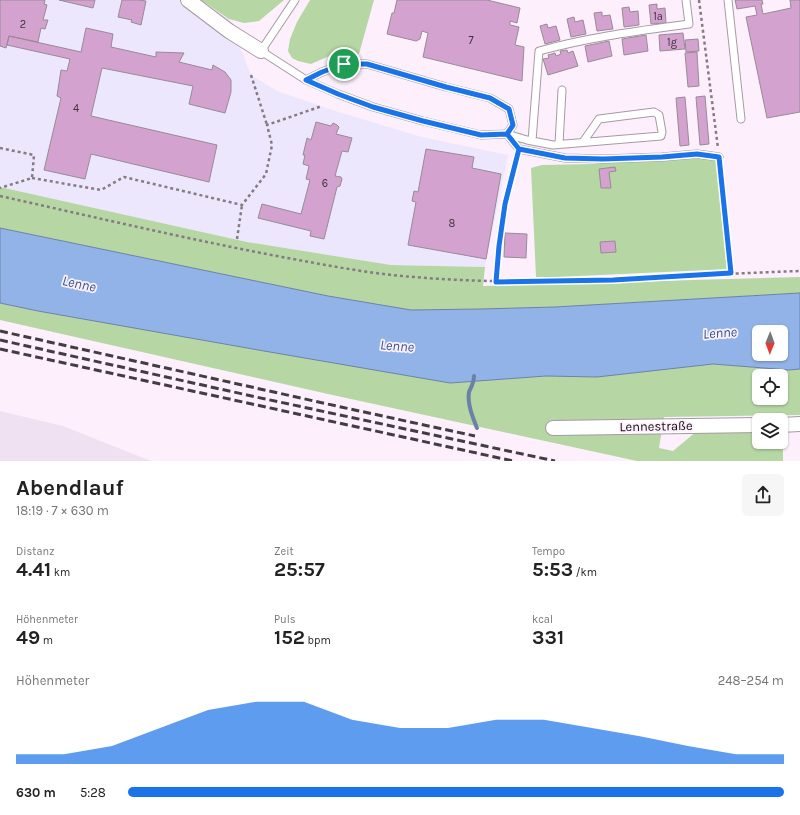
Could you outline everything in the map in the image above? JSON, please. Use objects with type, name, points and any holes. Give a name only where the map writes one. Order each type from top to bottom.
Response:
[{"type":"street","points":[[188,0],[229,32],[260,51]]},
{"type":"street","points":[[788,425],[800,424]]},
{"type":"street","name":"Lennestraße","points":[[553,428],[752,425]]},
{"type":"lane","points":[[295,0],[260,51],[306,80],[373,107],[481,135],[507,134],[553,145],[661,136],[662,132],[659,115],[654,112],[599,119],[583,142]]},
{"type":"lane","points":[[532,141],[539,51],[563,44],[608,35],[689,24],[686,0]]},
{"type":"lane","points":[[728,0],[741,119]]},
{"type":"lane","points":[[306,80],[344,64],[367,64],[490,98],[509,109],[513,125],[507,134]]},
{"type":"lane","points":[[559,144],[562,90]]},
{"type":"lane","points":[[507,134],[519,149],[565,158],[603,159],[697,154],[719,157]]},
{"type":"path","points":[[699,0],[719,157],[731,273]]},
{"type":"path","points":[[237,239],[242,205],[266,174],[272,145],[251,75]]},
{"type":"path","points":[[267,125],[322,106]]},
{"type":"path","points":[[0,148],[34,155],[32,178]]},
{"type":"path","points":[[496,282],[505,204],[519,149]]},
{"type":"path","points":[[0,188],[32,178],[101,190],[124,177],[242,205]]},
{"type":"path","points":[[0,196],[226,246],[365,272],[414,278],[496,282],[613,280],[731,273],[800,271]]},
{"type":"shaded area","points":[[0,0],[201,0],[229,19],[251,75],[277,91],[339,112],[422,137],[508,155],[485,267],[391,265],[247,242],[0,187]]},
{"type":"shaded area","points":[[0,411],[63,426],[151,461],[0,461]]},
{"type":"green space","points":[[201,0],[284,0],[259,21],[244,23],[229,19]]},
{"type":"green space","points":[[310,0],[374,0],[359,54],[343,52],[311,64],[292,58],[288,51],[290,39],[297,22]]},
{"type":"green space","points":[[715,153],[729,269],[536,277],[531,168],[542,165],[593,164]]},
{"type":"green space","points":[[0,187],[247,242],[391,265],[485,267],[483,286],[800,277],[800,293],[555,307],[411,310],[328,296],[0,228]]},
{"type":"green space","points":[[0,303],[38,311],[450,383],[546,376],[597,377],[713,364],[776,369],[752,369],[752,405],[788,405],[788,370],[800,369],[800,415],[788,415],[788,413],[752,413],[752,416],[664,417],[659,448],[673,451],[697,431],[752,428],[752,449],[783,449],[783,461],[637,461],[328,394],[0,320]]},
{"type":"water","name":"Lenne","points":[[0,228],[328,296],[411,310],[555,307],[800,293],[800,369],[789,370],[713,364],[597,377],[546,376],[450,383],[38,311],[0,303]]},
{"type":"building","points":[[0,0],[45,0],[44,4],[47,5],[43,20],[48,20],[45,29],[41,28],[38,42],[9,36],[6,48],[0,46]]},
{"type":"building","points":[[59,0],[95,0],[93,8]]},
{"type":"building","points":[[122,0],[146,1],[141,25],[131,22],[132,20],[118,17]]},
{"type":"building","points":[[397,0],[487,0],[520,8],[517,23],[510,21],[510,25],[519,27],[515,45],[524,47],[522,81],[423,57],[428,33],[422,31],[420,39],[416,41],[387,34]]},
{"type":"building","points":[[735,0],[762,0],[763,4],[761,4],[763,14],[791,8],[790,0],[800,0],[800,112],[767,118],[746,17],[757,15],[755,6],[737,9]]},
{"type":"building","points":[[657,4],[657,9],[665,8],[666,23],[651,24],[649,5]]},
{"type":"building","points":[[629,7],[630,12],[638,11],[639,25],[624,27],[622,8]]},
{"type":"building","points":[[602,12],[602,16],[610,15],[613,29],[597,31],[594,13]]},
{"type":"building","points":[[574,17],[575,22],[583,20],[586,34],[571,37],[567,19]]},
{"type":"building","points":[[547,24],[548,28],[556,26],[560,40],[545,44],[540,26]]},
{"type":"building","points":[[86,28],[113,34],[111,47],[156,57],[156,52],[184,53],[179,62],[212,70],[213,65],[225,72],[231,80],[231,92],[225,113],[189,104],[193,86],[102,68],[91,116],[217,145],[209,182],[91,154],[85,179],[44,170],[61,98],[57,96],[61,70],[67,71],[70,59],[7,45],[9,36],[81,52]]},
{"type":"building","points":[[683,33],[685,49],[660,51],[659,35]]},
{"type":"building","points":[[646,35],[648,51],[624,55],[622,39]]},
{"type":"building","points":[[698,39],[699,51],[686,52],[685,40]]},
{"type":"building","points":[[609,41],[612,56],[588,62],[585,46]]},
{"type":"building","points":[[567,50],[568,53],[573,51],[578,66],[548,75],[543,59],[549,58],[548,55],[555,53],[556,56],[561,54],[560,51]]},
{"type":"building","points":[[697,52],[699,86],[688,87],[685,53]]},
{"type":"building","points":[[705,96],[709,144],[700,145],[696,97]]},
{"type":"building","points":[[685,97],[689,145],[680,146],[676,98]]},
{"type":"building","points":[[316,122],[331,126],[333,123],[339,127],[336,134],[352,138],[348,152],[342,151],[335,176],[341,177],[342,179],[340,186],[337,187],[324,239],[310,236],[311,231],[258,218],[262,204],[301,214],[310,180],[306,179],[309,166],[303,164],[305,155],[303,155],[307,138],[311,140]]},
{"type":"building","points":[[426,149],[474,157],[472,168],[501,174],[486,259],[408,245],[416,202],[412,201],[414,191],[418,192]]},
{"type":"building","points":[[615,167],[616,171],[609,172],[611,188],[601,188],[599,169]]},
{"type":"building","points":[[505,233],[527,234],[526,258],[504,257]]},
{"type":"building","points":[[615,241],[616,252],[601,253],[600,242]]},
{"type":"waterway","points":[[474,376],[469,392],[469,401],[477,428]]},
{"type":"railway","points":[[0,331],[475,436]]},
{"type":"railway","points":[[0,340],[555,461]]},
{"type":"railway","points":[[0,349],[513,461]]},
{"type":"route","points":[[344,64],[306,80],[373,107],[481,135],[507,134],[519,149],[565,158],[603,159],[697,154],[719,157],[731,273],[613,280],[496,282],[505,204],[519,149],[507,134],[513,125],[509,109],[490,98],[404,76],[367,64],[344,64]]}]
